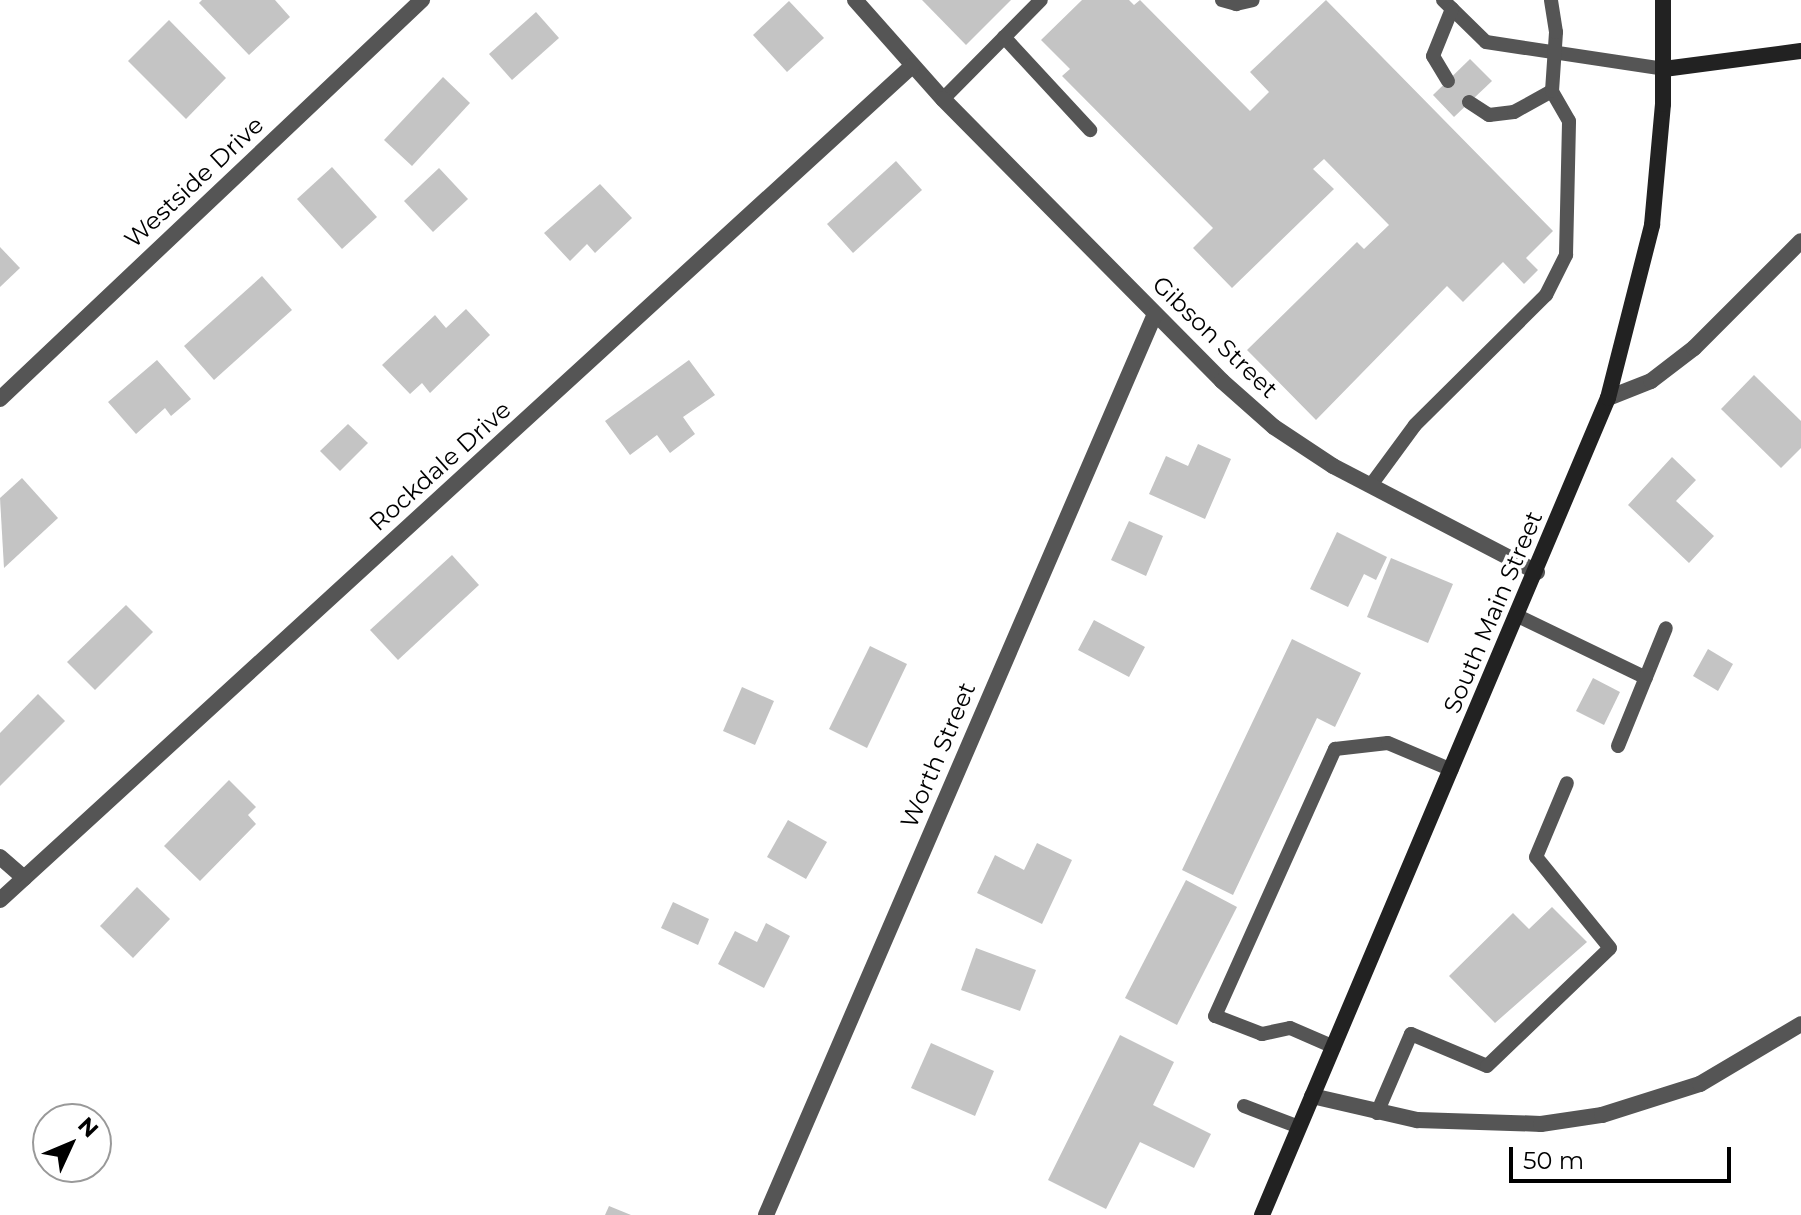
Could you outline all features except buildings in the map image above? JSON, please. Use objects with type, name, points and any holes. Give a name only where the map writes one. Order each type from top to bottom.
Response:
[{"type":"main road","name":"South Main Street","points":[[1262,1215],[1537,572],[1608,398],[1652,225],[1664,69],[1663,0]]},
{"type":"main road","points":[[1664,69],[1801,51]]},
{"type":"street","name":"Westside Drive","points":[[0,399],[422,0]]},
{"type":"street","points":[[855,0],[912,66]]},
{"type":"street","name":"Gibson Street","points":[[912,66],[1155,314],[1274,427],[1371,485],[1537,572]]},
{"type":"street","name":"Rockdale Drive","points":[[0,900],[912,66]]},
{"type":"street","points":[[1608,398],[1651,381],[1694,348],[1801,241]]},
{"type":"street","name":"Worth Street","points":[[766,1215],[1155,314]]},
{"type":"street","points":[[0,857],[24,878]]},
{"type":"street","points":[[1312,1096],[1417,1120],[1541,1124],[1602,1115],[1700,1084],[1801,1024]]},
{"type":"lane","points":[[943,99],[1041,0]]},
{"type":"lane","points":[[1222,0],[1236,4],[1253,0]]},
{"type":"lane","points":[[1371,485],[1415,425],[1546,295],[1566,255],[1569,121],[1552,91],[1551,0]]},
{"type":"lane","points":[[1448,81],[1433,56],[1447,4],[1486,42],[1664,69]]},
{"type":"lane","points":[[1004,37],[1090,130]]},
{"type":"lane","points":[[1469,102],[1489,115],[1514,112],[1552,91]]},
{"type":"lane","points":[[1518,616],[1646,678]]},
{"type":"lane","points":[[1618,746],[1666,628]]},
{"type":"lane","points":[[1334,1047],[1290,1028],[1262,1034],[1215,1016],[1335,749],[1388,743],[1452,770]]},
{"type":"lane","points":[[1377,1113],[1411,1034],[1487,1066],[1610,948],[1536,857],[1567,783]]},
{"type":"lane","points":[[1244,1106],[1299,1127]]}]
